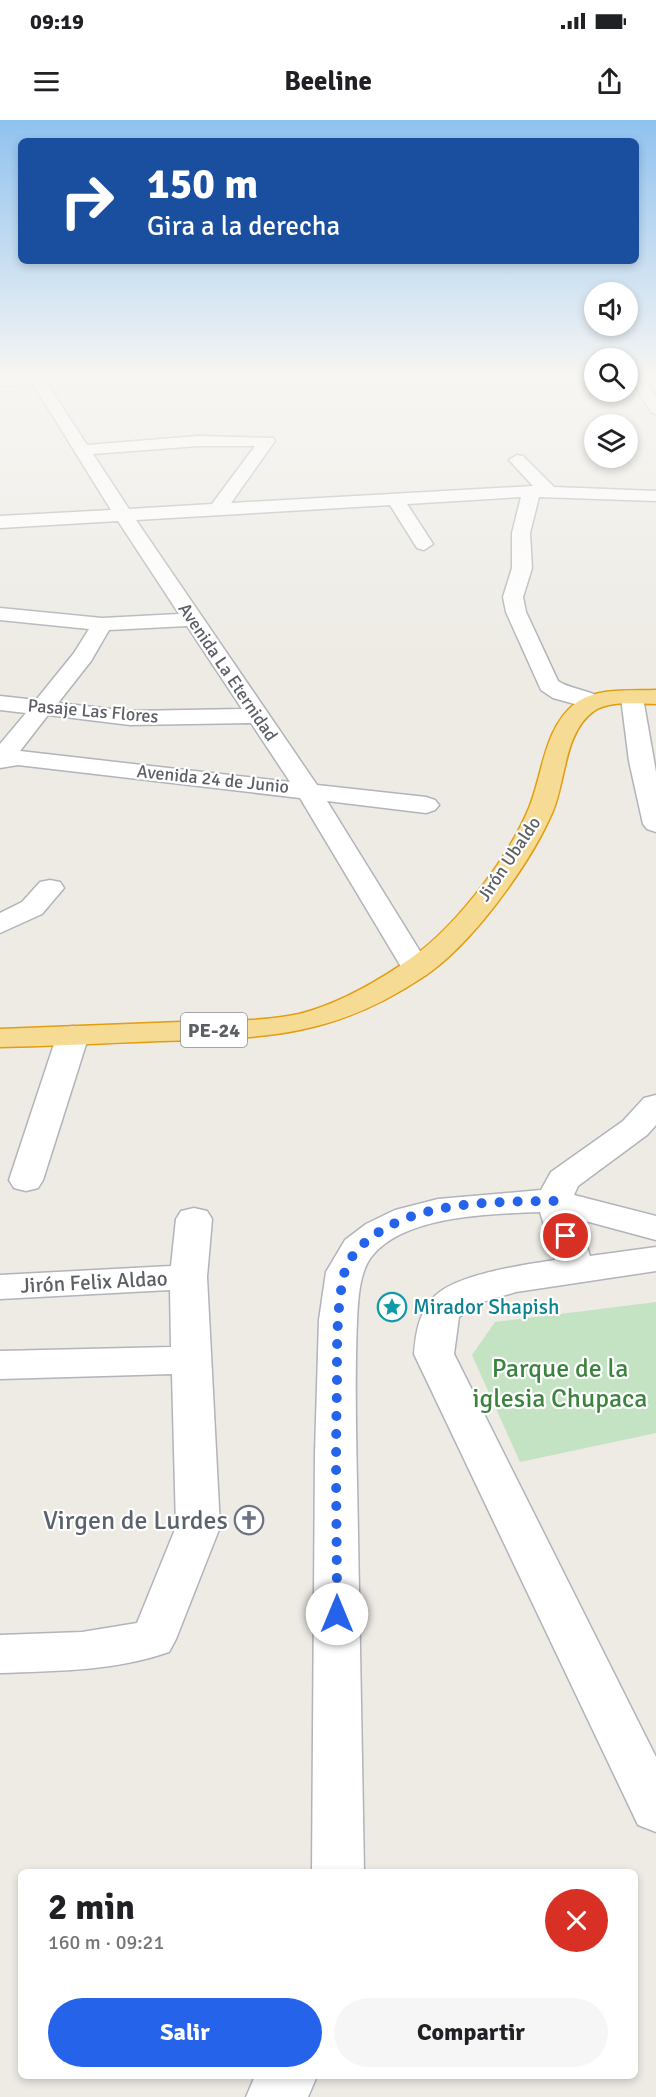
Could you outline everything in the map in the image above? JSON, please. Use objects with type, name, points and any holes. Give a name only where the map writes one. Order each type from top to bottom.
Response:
[{"type":"highway","points":[[593,702],[644,698]]},
{"type":"highway","name":"Jirón Ubaldo","points":[[416,969],[458,932],[528,837],[548,791],[556,755],[567,730],[583,709],[593,702]]},
{"type":"highway","name":"PE-24","points":[[0,1038],[255,1028],[302,1022],[348,1006],[416,969]]},
{"type":"street","name":"Avenida La Eternidad","points":[[95,469],[307,789],[416,969]]},
{"type":"street","points":[[218,508],[246,469]]},
{"type":"street","points":[[524,469],[540,491]]},
{"type":"street","points":[[0,522],[123,513],[540,491],[656,496]]},
{"type":"street","points":[[540,491],[521,534],[522,568],[513,597],[516,612],[549,684],[561,693],[593,702]]},
{"type":"street","points":[[395,498],[424,543]]},
{"type":"street","points":[[0,614],[102,624],[193,619]]},
{"type":"street","points":[[4,760],[41,706],[83,656],[102,624]]},
{"type":"street","points":[[644,698],[640,762],[656,824]]},
{"type":"street","name":"Pasaje Las Flores","points":[[0,703],[130,718],[258,716]]},
{"type":"street","name":"Avenida 24 de Junio","points":[[4,760],[18,758],[307,789],[426,805]]},
{"type":"street","points":[[0,924],[32,908],[50,888]]},
{"type":"street","points":[[26,1180],[73,1035]]},
{"type":"street","points":[[577,1272],[554,1201],[563,1180],[635,1128],[656,1105]]},
{"type":"street","points":[[338,1869],[336,1452],[338,1320],[345,1272],[358,1248],[379,1232],[408,1218],[438,1210],[515,1202],[554,1201],[656,1228]]},
{"type":"street","points":[[0,1654],[82,1651],[153,1639],[198,1527],[188,1277],[194,1219]]},
{"type":"street","points":[[656,1259],[502,1282],[469,1291],[449,1303],[436,1321],[434,1354],[656,1809]]},
{"type":"street","name":"Jirón Felix Aldao","points":[[0,1287],[188,1277]]},
{"type":"street","points":[[0,1365],[192,1360]]},
{"type":"street","points":[[275,2097],[286,2079]]},
{"type":"green space","name":"Parque de la iglesia Chupaca","points":[[656,1302],[656,1433],[520,1462],[472,1355],[495,1322]]},
{"type":"place","name":"Mirador Shapish","points":[[392,1307]]},
{"type":"place","name":"Virgen de Lurdes","points":[[249,1520]]},
{"type":"route","points":[[337,1614],[338,1320],[345,1272],[358,1248],[379,1232],[408,1218],[438,1210],[515,1202],[554,1201],[566,1236]]}]
